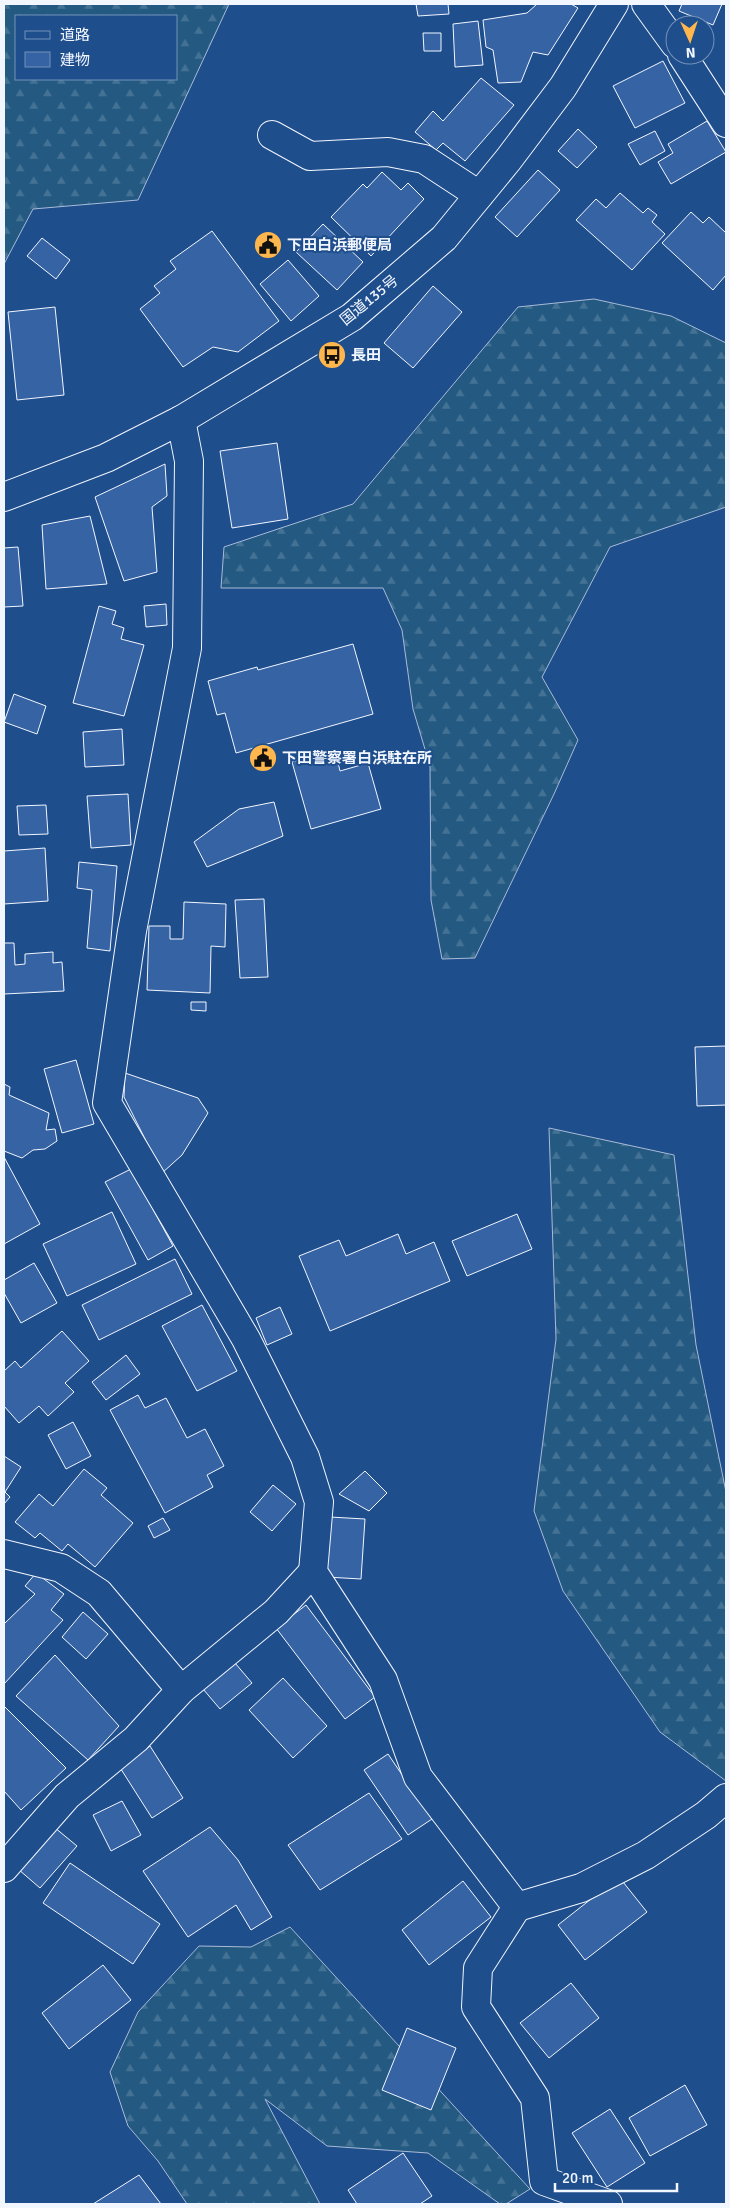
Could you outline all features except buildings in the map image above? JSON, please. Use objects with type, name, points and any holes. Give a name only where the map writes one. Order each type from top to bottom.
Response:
[{"type":"main road","name":"国道135号","points":[[4,497],[106,458],[181,420],[352,317],[444,238],[563,87],[614,4]]},
{"type":"main road","points":[[646,4],[665,30]]},
{"type":"main road","points":[[688,65],[726,123]]},
{"type":"main road","points":[[272,135],[310,156],[388,152],[424,158],[479,195]]},
{"type":"main road","points":[[4,1868],[67,1796],[136,1739],[181,1690],[276,1612],[313,1572],[319,1502],[305,1457],[246,1339],[107,1103],[132,931],[187,648],[189,461],[181,420]]},
{"type":"main road","points":[[4,1554],[61,1568],[99,1593],[181,1690]]},
{"type":"main road","points":[[313,1572],[384,1680],[418,1777],[517,1907]]},
{"type":"main road","points":[[608,2204],[544,2181],[535,2098],[476,2007],[478,1968],[517,1907],[581,1888],[646,1855],[706,1815],[726,1798]]},
{"type":"green space","points":[[4,4],[229,4],[138,200],[33,209],[4,264]]},
{"type":"green space","points":[[594,299],[671,316],[726,343],[726,507],[610,547],[542,677],[578,740],[475,958],[442,959],[431,900],[430,766],[413,709],[402,630],[383,588],[221,588],[224,547],[353,504],[518,307]]},
{"type":"green space","points":[[549,1128],[674,1155],[696,1345],[726,1492],[726,1781],[660,1732],[563,1591],[534,1511],[556,1339]]},
{"type":"green space","points":[[290,1927],[530,2189],[506,2204],[500,2204],[428,2153],[327,2146],[265,2099],[320,2204],[187,2204],[158,2161],[128,2126],[110,2072],[138,2012],[199,1946],[251,1947]]},
{"type":"place","name":"下田白浜郵便局","points":[[268,245]]},
{"type":"place","name":"長田","points":[[332,355]]},
{"type":"place","name":"下田警察署白浜駐在所","points":[[263,758]]}]
